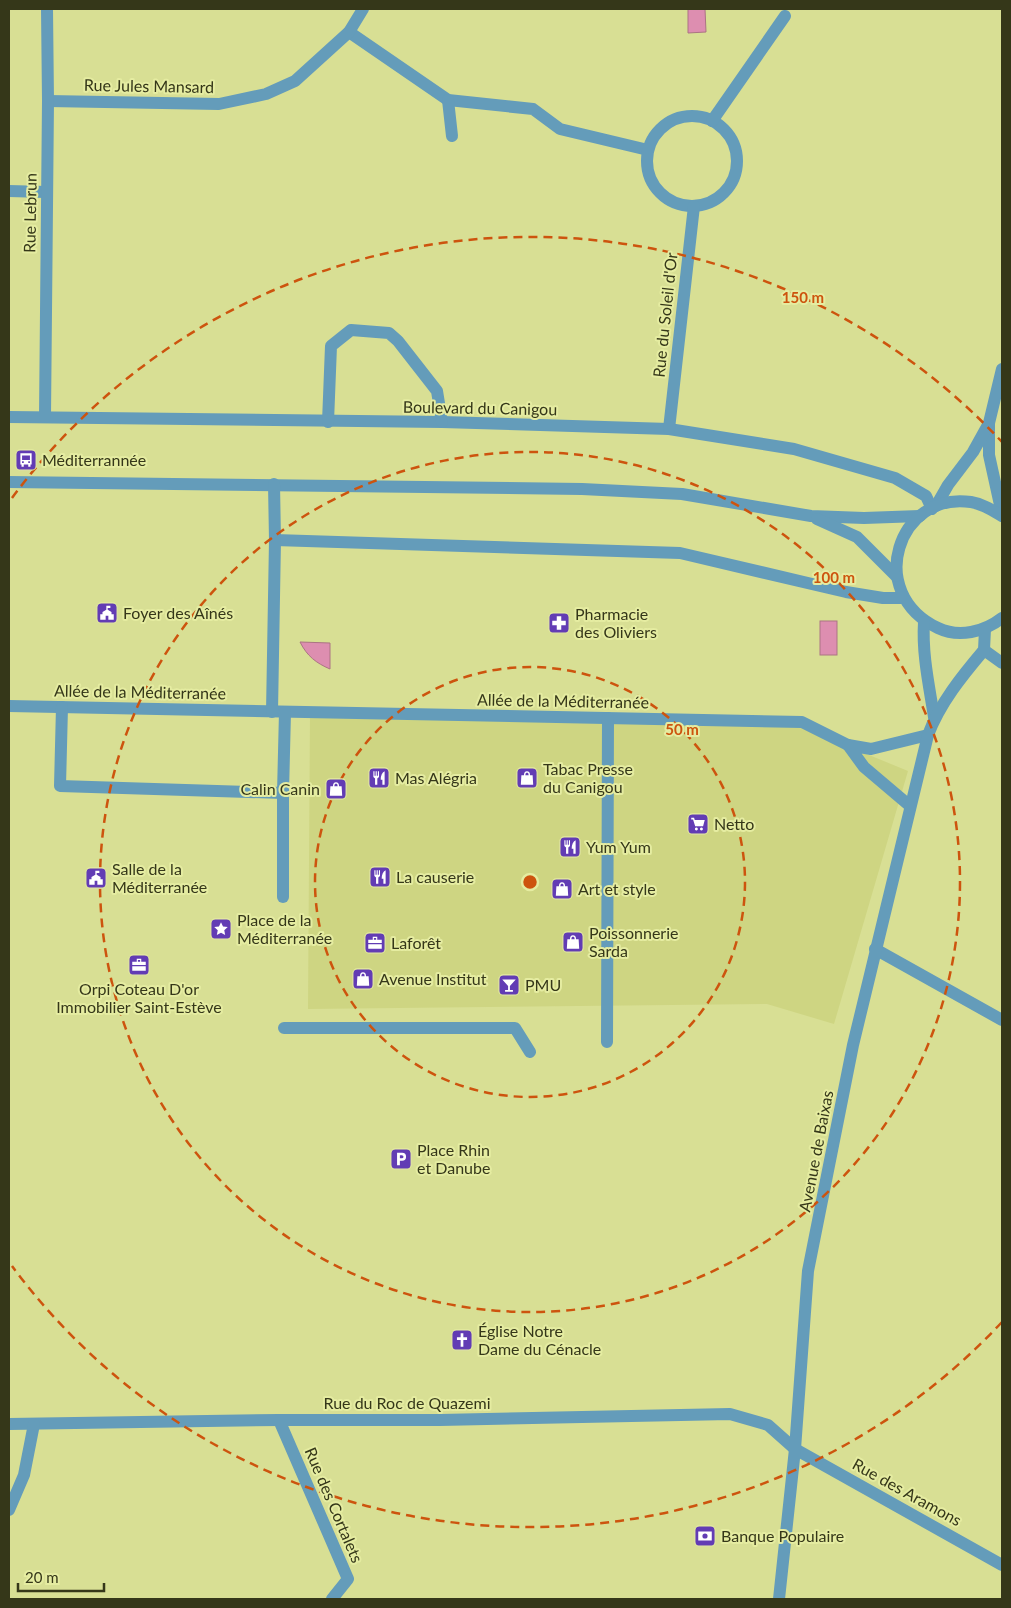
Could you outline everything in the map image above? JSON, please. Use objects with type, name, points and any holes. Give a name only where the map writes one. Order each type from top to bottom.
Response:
[{"type":"street","name":"Rue Lebrun","points":[[45,417],[47,9]]},
{"type":"street","name":"Rue Jules Mansard","points":[[48,101],[219,104],[266,94],[294,81],[349,32],[363,9]]},
{"type":"street","points":[[712,120],[784,16]]},
{"type":"street","points":[[349,32],[448,100],[533,109],[560,129],[648,150]]},
{"type":"street","points":[[448,100],[452,136]]},
{"type":"street","points":[[686,116],[700,116],[712,120],[724,129],[733,141],[737,155],[736,170],[731,184],[721,195],[708,203],[694,206],[680,204],[657,190],[650,177],[647,164],[648,150],[662,127],[673,120],[686,116]]},
{"type":"street","points":[[9,191],[46,192]]},
{"type":"street","name":"Rue du Soleil d'Or","points":[[669,429],[694,206]]},
{"type":"street","points":[[328,422],[331,346],[351,330],[389,333],[398,341],[436,391],[442,422]]},
{"type":"street","points":[[1002,369],[989,423],[989,455],[1002,515]]},
{"type":"street","name":"Boulevard du Canigou","points":[[9,417],[442,422],[669,429],[794,449],[895,478],[926,496],[934,508]]},
{"type":"street","points":[[934,508],[948,485],[973,452],[989,423]]},
{"type":"street","points":[[9,482],[582,489],[682,494],[810,516],[864,518],[920,516]]},
{"type":"street","points":[[272,712],[274,484]]},
{"type":"street","points":[[995,625],[964,633],[943,630],[924,622],[912,611],[903,598],[896,576],[897,554],[905,533],[920,516],[934,508],[953,502],[971,502],[988,507],[1002,515]]},
{"type":"street","points":[[810,516],[857,538],[896,576]]},
{"type":"street","points":[[275,540],[680,553],[846,592],[883,598],[903,598]]},
{"type":"street","name":"Avenue de Baixas","points":[[924,622],[923,640],[926,670],[934,717]]},
{"type":"street","points":[[995,625],[984,650],[1002,663]]},
{"type":"street","name":"Avenue de Baixas","points":[[779,1599],[796,1448],[808,1271],[853,1045],[910,806],[934,717],[960,679],[984,650]]},
{"type":"street","name":"Allée de la Méditerranée","points":[[9,706],[196,708],[272,712],[802,722],[848,745],[870,749],[928,736]]},
{"type":"street","points":[[62,707],[60,786],[283,793]]},
{"type":"street","points":[[283,897],[285,712]]},
{"type":"street","points":[[607,1042],[608,718]]},
{"type":"street","name":"Allée de la Méditerranée","points":[[848,745],[864,767],[910,806]]},
{"type":"street","points":[[875,948],[1002,1020]]},
{"type":"street","points":[[284,1028],[515,1028],[530,1052]]},
{"type":"street","name":"Rue du Roc de Quazemi","points":[[9,1424],[280,1420],[450,1420],[730,1414],[768,1425],[796,1448]]},
{"type":"street","name":"Rue des Cortalets","points":[[280,1420],[348,1579],[332,1599]]},
{"type":"street","points":[[9,1510],[24,1475],[34,1424]]},
{"type":"street","name":"Rue des Aramons","points":[[796,1448],[1002,1565]]},
{"type":"shaded area","points":[[688,9],[705,9],[706,32],[688,33]]},
{"type":"shaded area","points":[[820,621],[837,621],[837,655],[820,655]]},
{"type":"shaded area","points":[[300,642],[330,643],[330,669],[312,658]]},
{"type":"shaded area","points":[[310,715],[796,725],[908,771],[834,1024],[767,1004],[308,1009]]},
{"type":"place","name":"Méditerrannée","points":[[26,460]]},
{"type":"place","name":"Foyer des Aînés","points":[[107,613]]},
{"type":"place","name":"Pharmacie des Oliviers","points":[[559,623]]},
{"type":"place","name":"Mas Alégria","points":[[379,778]]},
{"type":"place","name":"Tabac Presse du Canigou","points":[[527,778]]},
{"type":"place","name":"Calin Canin","points":[[336,789]]},
{"type":"place","name":"Netto","points":[[698,824]]},
{"type":"place","name":"Yum Yum","points":[[570,847]]},
{"type":"place","name":"La causerie","points":[[380,877]]},
{"type":"place","name":"Salle de la Méditerranée","points":[[96,878]]},
{"type":"place","name":"Art et style","points":[[562,889]]},
{"type":"place","name":"Place de la Méditerranée","points":[[221,929]]},
{"type":"place","name":"Poissonnerie Sarda","points":[[573,942]]},
{"type":"place","name":"Laforêt","points":[[375,943]]},
{"type":"place","name":"Orpi Coteau D'or Immobilier Saint-Estève","points":[[139,965]]},
{"type":"place","name":"Avenue Institut","points":[[363,979]]},
{"type":"place","name":"PMU","points":[[509,985]]},
{"type":"place","name":"Place Rhin et Danube","points":[[401,1159]]},
{"type":"place","name":"Église Notre Dame du Cénacle","points":[[462,1340]]},
{"type":"place","name":"Banque Populaire","points":[[705,1536]]}]
